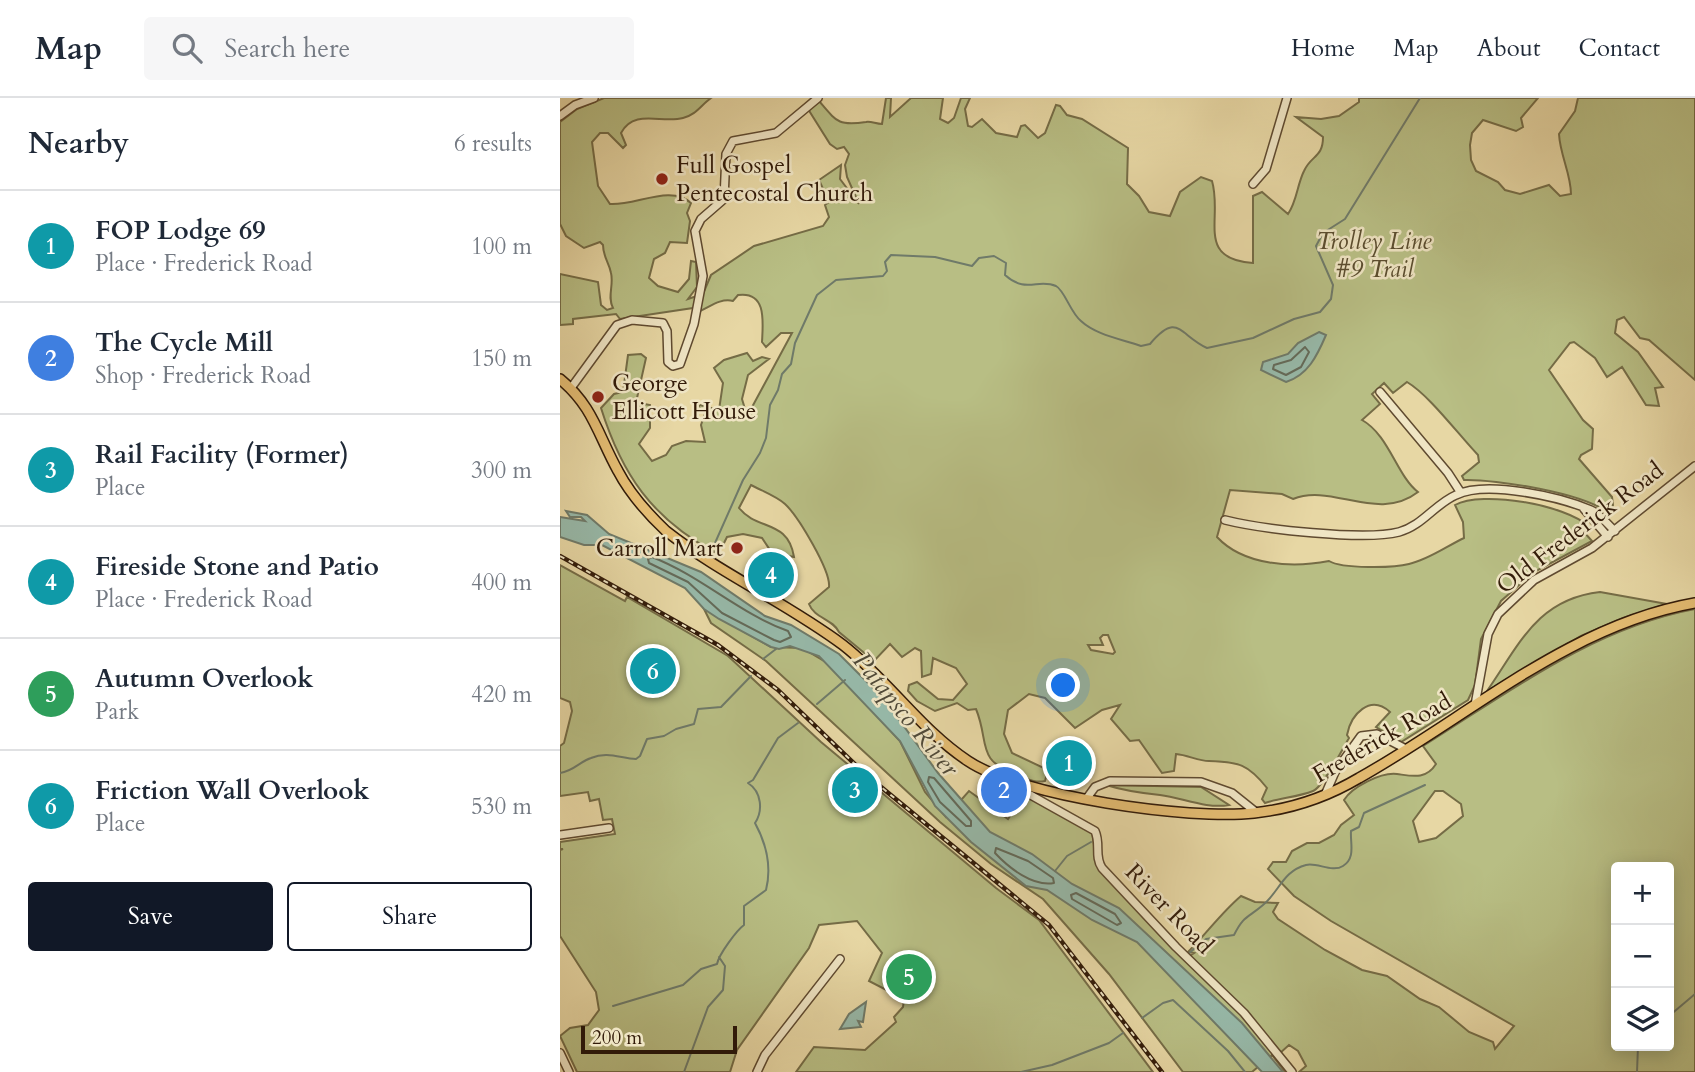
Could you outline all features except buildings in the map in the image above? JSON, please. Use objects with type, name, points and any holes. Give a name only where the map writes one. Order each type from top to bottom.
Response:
[{"type":"main road","name":"Frederick Road","points":[[560,379],[590,411],[623,480],[666,531],[845,647],[968,761],[1023,784],[1087,798],[1200,814],[1257,813],[1292,806],[1325,795],[1594,636],[1644,615],[1695,603]]},
{"type":"street","points":[[560,117],[594,98]]},
{"type":"street","points":[[571,388],[617,325],[624,321],[663,323],[667,331],[668,362],[677,366],[686,354],[704,272],[695,231],[701,219],[724,200],[726,154],[730,144],[738,138],[776,133],[818,98]]},
{"type":"street","points":[[1253,184],[1266,169],[1287,98]]},
{"type":"street","points":[[1380,392],[1448,473],[1461,493]]},
{"type":"street","name":"Old Frederick Road","points":[[1475,707],[1488,634],[1498,614],[1534,580],[1608,537],[1695,466]]},
{"type":"street","points":[[1225,520],[1266,528],[1387,534],[1414,526],[1461,493],[1502,490],[1594,512],[1615,531]]},
{"type":"street","points":[[1584,509],[1608,537]]},
{"type":"street","points":[[1325,795],[1335,772],[1361,736],[1377,734],[1406,749]]},
{"type":"street","points":[[1087,798],[1095,787],[1110,781],[1201,782],[1232,793],[1257,813]]},
{"type":"street","name":"River Road","points":[[1023,784],[1027,793],[1095,831],[1099,840],[1097,858],[1102,868],[1244,1013],[1292,1072]]},
{"type":"street","points":[[560,835],[608,828]]},
{"type":"street","points":[[757,1072],[765,1055],[840,959]]},
{"type":"street","points":[[560,1053],[569,1072]]},
{"type":"green space","name":"Trolley Line #9 Trail","points":[[604,98],[711,98],[688,117],[633,121],[621,133],[626,145],[623,148],[608,133],[600,133],[592,142],[598,186],[610,204],[663,195],[673,195],[691,203],[687,213],[690,221],[687,243],[670,242],[665,253],[654,259],[649,278],[658,286],[678,292],[689,279],[691,261],[696,262],[697,287],[688,299],[703,294],[711,275],[754,246],[823,226],[829,217],[825,205],[829,202],[819,180],[841,165],[840,179],[859,204],[847,177],[845,165],[849,154],[844,147],[837,149],[830,144],[808,109],[819,101],[834,118],[844,123],[882,124],[886,98],[891,98],[890,117],[911,98],[943,98],[940,119],[948,123],[954,118],[961,98],[970,98],[965,109],[968,126],[972,127],[982,119],[996,133],[1017,137],[1021,126],[1025,125],[1038,138],[1045,133],[1056,105],[1060,106],[1067,115],[1082,119],[1128,148],[1127,184],[1149,212],[1170,216],[1180,192],[1201,177],[1212,181],[1217,245],[1224,254],[1235,260],[1253,263],[1253,196],[1262,192],[1288,214],[1304,171],[1321,149],[1323,137],[1296,117],[1321,119],[1339,116],[1359,102],[1359,98],[1538,98],[1521,118],[1523,127],[1516,131],[1483,120],[1472,133],[1471,160],[1476,171],[1498,182],[1505,190],[1520,194],[1549,185],[1560,196],[1571,194],[1559,134],[1575,111],[1578,98],[1695,98],[1695,380],[1649,340],[1640,338],[1624,317],[1617,320],[1615,333],[1638,352],[1663,387],[1655,388],[1659,406],[1646,405],[1622,367],[1607,377],[1595,358],[1574,342],[1570,343],[1549,370],[1583,420],[1593,429],[1592,449],[1579,459],[1612,497],[1613,505],[1609,514],[1598,506],[1561,494],[1517,485],[1464,480],[1462,476],[1479,462],[1478,455],[1434,405],[1407,382],[1393,393],[1384,383],[1372,394],[1380,404],[1362,420],[1379,435],[1404,476],[1418,492],[1403,501],[1371,504],[1323,496],[1308,495],[1293,499],[1282,494],[1230,490],[1217,537],[1241,554],[1285,564],[1329,561],[1356,567],[1381,567],[1416,562],[1464,538],[1463,522],[1455,505],[1468,501],[1503,500],[1543,506],[1577,518],[1588,526],[1583,531],[1592,541],[1534,572],[1501,601],[1481,639],[1475,685],[1468,700],[1401,742],[1376,727],[1390,712],[1375,705],[1362,709],[1349,727],[1349,738],[1332,768],[1317,788],[1265,803],[1262,799],[1267,788],[1248,769],[1236,764],[1205,761],[1176,754],[1174,771],[1162,773],[1139,740],[1130,741],[1111,719],[1120,705],[1102,710],[1075,728],[1045,698],[1029,694],[1008,710],[1004,734],[1012,753],[1048,770],[1045,781],[1031,780],[1004,769],[989,756],[976,709],[968,710],[957,703],[935,711],[917,701],[908,691],[909,685],[917,682],[938,699],[953,700],[967,684],[956,668],[933,658],[931,674],[922,677],[921,651],[915,648],[902,657],[890,644],[874,661],[811,609],[809,604],[829,587],[828,579],[805,531],[791,510],[781,501],[751,485],[739,508],[754,520],[779,531],[791,545],[794,557],[772,553],[762,538],[743,534],[727,537],[722,547],[714,552],[673,525],[642,492],[619,454],[601,408],[614,394],[623,392],[628,355],[641,354],[646,358],[637,398],[639,403],[650,405],[650,428],[639,444],[652,461],[666,455],[672,446],[686,441],[705,442],[701,425],[705,413],[696,404],[719,410],[723,383],[714,368],[724,360],[747,353],[753,361],[762,357],[769,359],[748,375],[742,399],[745,409],[751,409],[792,333],[781,333],[766,347],[762,342],[763,326],[759,303],[747,295],[738,295],[733,301],[720,302],[700,311],[700,307],[620,319],[616,314],[573,319],[573,324],[560,325],[560,274],[598,282],[601,305],[607,310],[613,308],[611,273],[603,245],[600,242],[584,248],[566,236],[560,224],[560,122],[577,109]],"holes":[[[1108,635],[1115,652],[1113,654],[1091,650],[1088,645],[1103,645],[1100,638]]]},
{"type":"green space","points":[[560,565],[625,601],[627,597],[728,656],[821,742],[996,888],[1039,920],[1153,1072],[796,1072],[814,1047],[865,1050],[896,1022],[894,1017],[903,1007],[904,999],[869,981],[882,953],[857,921],[819,925],[809,948],[737,1050],[730,1072],[577,1072],[560,1036],[570,1028],[588,1025],[599,1010],[596,992],[560,936],[560,850],[563,849],[560,849],[560,842],[615,834],[612,819],[603,820],[599,799],[590,801],[588,792],[560,796],[560,746],[564,743],[572,711],[570,702],[560,698]]},
{"type":"green space","points":[[1600,592],[1667,604],[1623,618],[1581,636],[1487,691],[1520,641],[1545,614],[1578,596]]},
{"type":"green space","points":[[704,609],[771,647],[802,648],[829,664],[900,741],[925,792],[946,817],[969,791],[1008,819],[1025,794],[1092,832],[1097,864],[1185,959],[1194,953],[1188,952],[1241,896],[1255,902],[1278,903],[1273,912],[1278,919],[1325,950],[1362,970],[1387,976],[1420,999],[1439,1007],[1469,1032],[1493,1042],[1495,1049],[1514,1026],[1331,921],[1294,896],[1268,869],[1273,862],[1286,862],[1292,851],[1307,843],[1319,843],[1334,835],[1341,825],[1354,815],[1344,800],[1360,786],[1383,775],[1418,776],[1428,773],[1436,764],[1423,746],[1520,684],[1587,646],[1622,631],[1695,609],[1695,1072],[1299,1072],[1306,1066],[1298,1051],[1289,1045],[1280,1053],[1295,1072],[1285,1072],[1272,1055],[1252,1072],[1183,1072],[1109,974],[1043,899],[991,864],[940,822],[766,661],[711,623]],"holes":[[[1435,791],[1443,791],[1461,804],[1463,816],[1436,838],[1419,842],[1413,821]]]},
{"type":"green space","points":[[1106,785],[1201,787],[1229,805],[1203,804]]},
{"type":"water","points":[[1319,332],[1326,335],[1323,343],[1311,364],[1294,379],[1286,382],[1261,370],[1263,362],[1288,354],[1298,343]]},
{"type":"water","name":"Patapsco River","points":[[566,511],[587,515],[609,534],[701,572],[765,616],[791,625],[839,654],[884,699],[938,773],[990,832],[1032,854],[1072,884],[1119,908],[1242,1023],[1283,1072],[1262,1072],[1137,942],[1092,920],[1047,890],[1026,886],[971,842],[935,806],[900,741],[819,656],[790,646],[779,649],[771,647],[704,609],[685,588],[602,545],[584,545],[560,537],[560,517],[585,521],[581,517],[570,517]]},
{"type":"water","points":[[866,1002],[863,1022],[858,1021],[861,1027],[840,1029],[849,1014]]},
{"type":"waterway","points":[[711,552],[743,480],[760,453],[766,438],[770,405],[782,374],[791,364],[795,343],[817,295],[836,280],[883,276],[887,271],[885,262],[891,255],[935,257],[972,266],[979,258],[994,256],[1006,263],[1005,275],[1012,281],[1026,285],[1056,286],[1081,321],[1094,330],[1117,339],[1141,346],[1150,344],[1159,334],[1173,327],[1207,348],[1253,338],[1294,319],[1320,312],[1331,299],[1333,285],[1316,246],[1323,233],[1345,219],[1420,98]]},
{"type":"waterway","points":[[763,659],[776,649]]},
{"type":"waterway","points":[[560,773],[597,756],[636,759],[647,739],[664,736],[694,724],[698,709],[721,707],[751,676]]},
{"type":"waterway","points":[[817,704],[845,680]]},
{"type":"waterway","points":[[613,1006],[683,985],[701,969],[717,964],[721,954],[744,925],[744,906],[766,890],[768,872],[763,839],[755,823],[760,802],[756,791],[748,783],[753,780],[778,738],[798,723]]},
{"type":"waterway","points":[[1188,954],[1206,939],[1234,935],[1244,920],[1263,905],[1298,868],[1310,864],[1334,868],[1343,866],[1351,855],[1351,831],[1359,827],[1364,813],[1425,785]]},
{"type":"waterway","points":[[1055,871],[1067,856],[1091,842]]},
{"type":"waterway","points":[[684,1072],[708,1007],[723,990],[725,966],[719,957]]},
{"type":"waterway","points":[[1674,1012],[1695,994]]},
{"type":"waterway","points":[[1142,1018],[1163,1003],[1173,1000],[1228,1051],[1245,1072]]},
{"type":"waterway","points":[[1021,1072],[1052,1065],[1109,1043],[1123,1033]]},
{"type":"waterway","points":[[1637,1072],[1638,1051]]},
{"type":"railway","points":[[560,556],[718,645],[778,690],[864,773],[1049,925],[1162,1072]]},
{"type":"place","name":"Full Gospel Pentecostal Church","points":[[662,179]]},
{"type":"place","name":"George Ellicott House","points":[[598,397]]},
{"type":"place","name":"Carroll Mart","points":[[737,548]]},
{"type":"place","name":"Fireside Stone and Patio","points":[[771,575]]},
{"type":"place","name":"Friction Wall Overlook","points":[[653,671]]},
{"type":"place","name":"FOP Lodge 69","points":[[1069,763]]},
{"type":"place","name":"Rail Facility (Former)","points":[[855,790]]},
{"type":"place","name":"The Cycle Mill","points":[[1004,790]]},
{"type":"place","name":"Autumn Overlook","points":[[909,977]]}]
